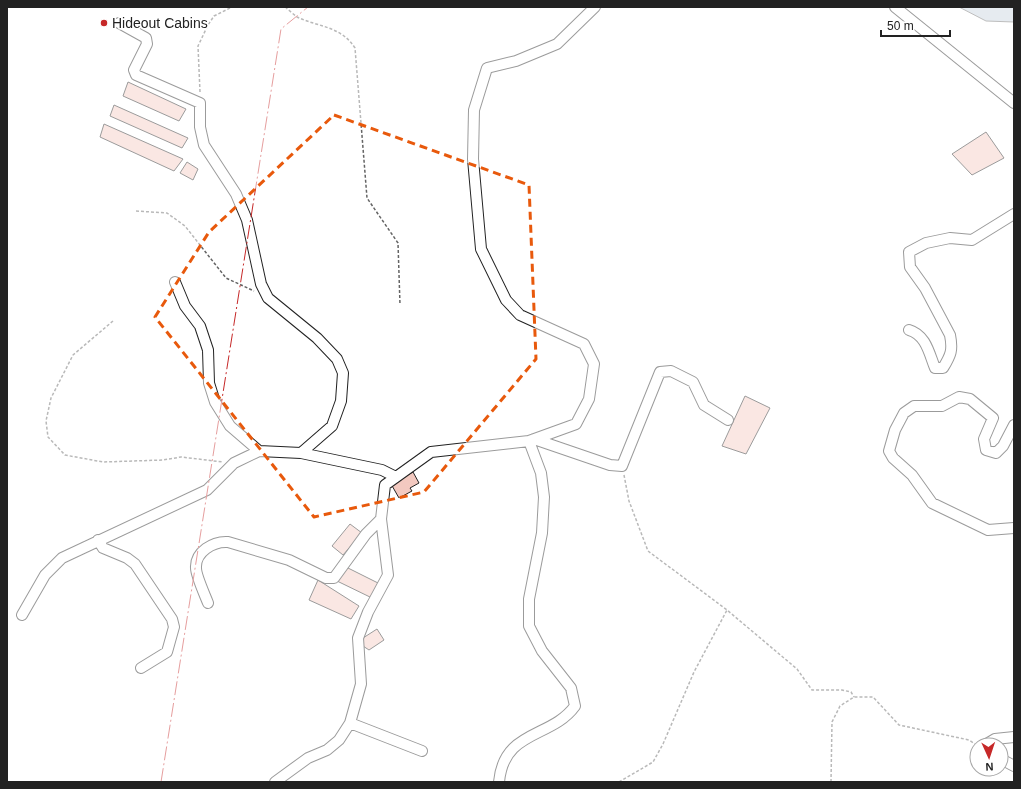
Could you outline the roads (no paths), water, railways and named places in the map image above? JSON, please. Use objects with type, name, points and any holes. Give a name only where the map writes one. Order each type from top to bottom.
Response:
[{"type":"street","points":[[275,782],[308,758],[327,750],[339,740],[350,723],[361,684],[358,638],[368,612],[388,575],[381,520],[385,485],[431,452],[531,440],[576,424],[589,399],[594,364],[584,344],[520,315],[506,300],[481,249],[473,159],[474,110],[487,68],[516,62],[557,44],[595,7]]},
{"type":"street","points":[[895,7],[1014,103]]},
{"type":"street","points":[[119,23],[146,38],[147,44],[134,70],[136,75],[200,103],[200,127],[204,146],[236,194],[247,220],[261,284],[268,298],[317,338],[337,359],[343,373],[341,401],[332,426],[301,453]]},
{"type":"street","points":[[909,330],[916,332],[923,339],[935,368],[943,368],[950,356],[950,335],[925,288],[910,267],[909,252],[926,243],[950,238],[972,240],[1014,214]]},
{"type":"street","points":[[175,282],[185,306],[200,326],[208,350],[209,383],[215,402],[230,426],[259,451]]},
{"type":"street","points":[[531,440],[610,465],[622,466],[660,372],[671,371],[693,382],[704,405],[728,420]]},
{"type":"street","points":[[1014,425],[1003,446],[996,454],[986,450],[984,440],[993,418],[970,399],[959,397],[942,406],[914,406],[904,413],[894,430],[889,451],[893,458],[912,475],[932,503],[988,530],[1014,528]]},
{"type":"street","points":[[499,782],[506,755],[521,742],[568,714],[575,706],[571,688],[542,651],[529,626],[529,599],[542,533],[544,497],[541,474],[531,440]]},
{"type":"street","points":[[22,615],[45,575],[62,558],[207,490],[234,463],[259,451],[301,453],[382,470],[396,476]]},
{"type":"street","points":[[208,603],[196,569],[198,556],[207,548],[221,542],[228,542],[289,560],[326,578],[334,578],[366,534],[381,520]]},
{"type":"street","points":[[98,540],[103,548],[127,558],[135,564],[172,619],[174,627],[167,652],[141,668]]},
{"type":"street","points":[[350,723],[422,751]]},
{"type":"place","name":"Hideout Cabins","points":[[104,23]]}]
